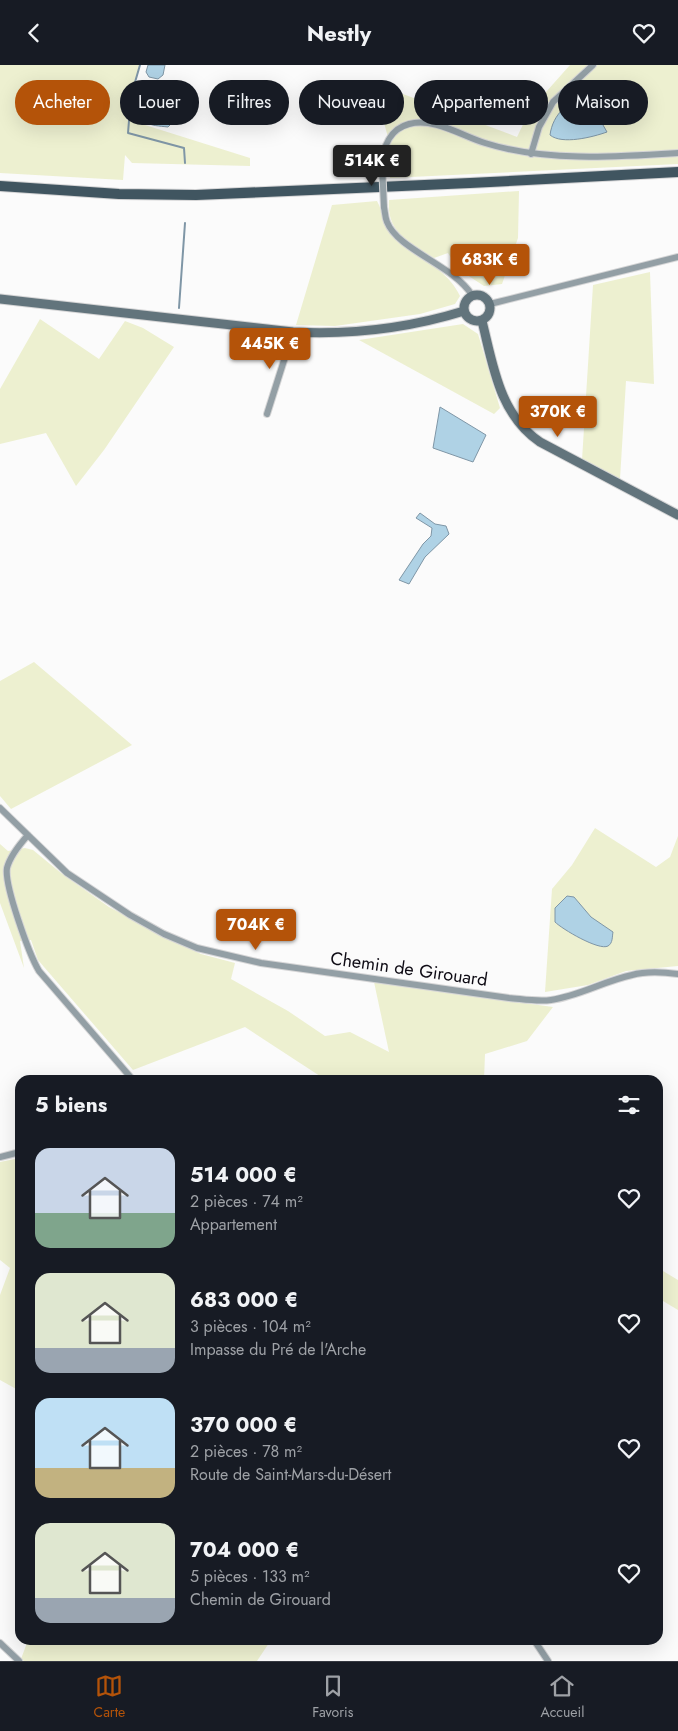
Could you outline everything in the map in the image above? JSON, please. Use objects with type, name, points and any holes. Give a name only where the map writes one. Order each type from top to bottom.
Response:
[{"type":"main road","points":[[0,186],[119,194],[196,195],[678,172]]},
{"type":"main road","points":[[472,295],[481,295],[490,304],[488,316],[482,321],[477,322],[468,319],[464,311],[465,301],[472,295]]},
{"type":"main road","points":[[0,299],[293,332],[338,333],[370,331],[401,326],[464,311]]},
{"type":"main road","points":[[482,321],[504,400],[519,425],[529,435],[678,515]]},
{"type":"street","points":[[531,154],[539,127],[547,111],[562,93],[592,65]]},
{"type":"street","points":[[472,295],[458,278],[400,239],[388,224],[384,207],[382,155],[392,133],[409,124],[419,122],[430,123],[485,143],[531,154],[582,156],[678,153]]},
{"type":"street","points":[[490,304],[678,257]]},
{"type":"street","points":[[267,414],[293,332]]},
{"type":"street","name":"Chemin de Girouard","points":[[0,808],[66,873],[130,915],[164,934],[197,948],[232,957],[261,963],[499,997],[538,1000],[550,1000],[569,996],[634,974],[678,974]]},
{"type":"street","points":[[28,835],[10,860],[7,870],[8,883],[29,951],[39,971],[129,1075]]},
{"type":"street","points":[[0,1157],[15,1153]]},
{"type":"street","points":[[0,1643],[19,1661]]},
{"type":"street","points":[[537,1645],[548,1661]]},
{"type":"green space","points":[[0,65],[140,65],[135,80],[120,80],[120,125],[145,125],[250,158],[250,166],[132,163],[125,155],[123,180],[0,173]]},
{"type":"green space","points":[[570,65],[678,65],[678,164],[390,178],[389,159],[391,148],[385,125],[404,125],[404,94],[414,98],[414,125],[485,125],[517,137],[523,125],[548,125],[548,90]]},
{"type":"green space","points":[[519,191],[518,238],[502,284],[484,286],[458,269],[448,253],[434,258],[416,248],[401,236],[391,221],[389,211],[389,200]]},
{"type":"green space","points":[[377,201],[389,233],[402,245],[438,270],[454,285],[460,296],[455,304],[420,314],[335,326],[296,325],[332,205]]},
{"type":"green space","points":[[650,272],[654,384],[626,381],[620,479],[582,460],[593,285]]},
{"type":"green space","points":[[40,319],[99,359],[125,321],[143,328],[174,347],[104,450],[76,486],[46,433],[0,444],[0,389]]},
{"type":"green space","points":[[463,324],[478,334],[500,408],[494,414],[359,340]]},
{"type":"green space","points":[[34,662],[132,745],[11,809],[0,796],[0,681]]},
{"type":"green space","points":[[595,828],[656,867],[670,857],[678,836],[678,966],[626,971],[588,985],[545,992],[552,889],[572,865]]},
{"type":"green space","points":[[0,844],[8,851],[25,848],[33,850],[61,873],[109,907],[201,954],[235,963],[231,979],[288,1011],[325,1036],[350,1032],[389,1052],[374,982],[553,1007],[527,1041],[485,1054],[484,1075],[318,1075],[245,1027],[133,1070],[38,960],[31,940],[20,941],[24,968],[0,903]]},
{"type":"green space","points":[[15,1159],[15,1388],[0,1380],[0,1295],[10,1268],[0,1260],[0,1162]]},
{"type":"green space","points":[[663,1271],[678,1280],[678,1310],[663,1301]]},
{"type":"green space","points":[[26,1645],[268,1645],[257,1661],[24,1661],[21,1659]]},
{"type":"water","points":[[148,65],[165,65],[163,75],[158,79],[149,77],[146,72]]},
{"type":"water","points":[[558,115],[558,125],[603,125],[607,132],[570,140],[555,138],[550,135]]},
{"type":"water","points":[[440,407],[486,435],[473,462],[433,448]]},
{"type":"water","points":[[420,513],[435,524],[446,526],[449,534],[425,557],[409,584],[399,580],[423,544],[431,536],[432,528],[416,518]]},
{"type":"water","points":[[567,896],[574,897],[591,917],[613,932],[610,945],[603,947],[589,942],[572,934],[555,922],[555,908]]},
{"type":"waterway","points":[[140,65],[131,96],[128,133],[184,148],[185,163]]},
{"type":"waterway","points":[[179,308],[185,223]]}]
